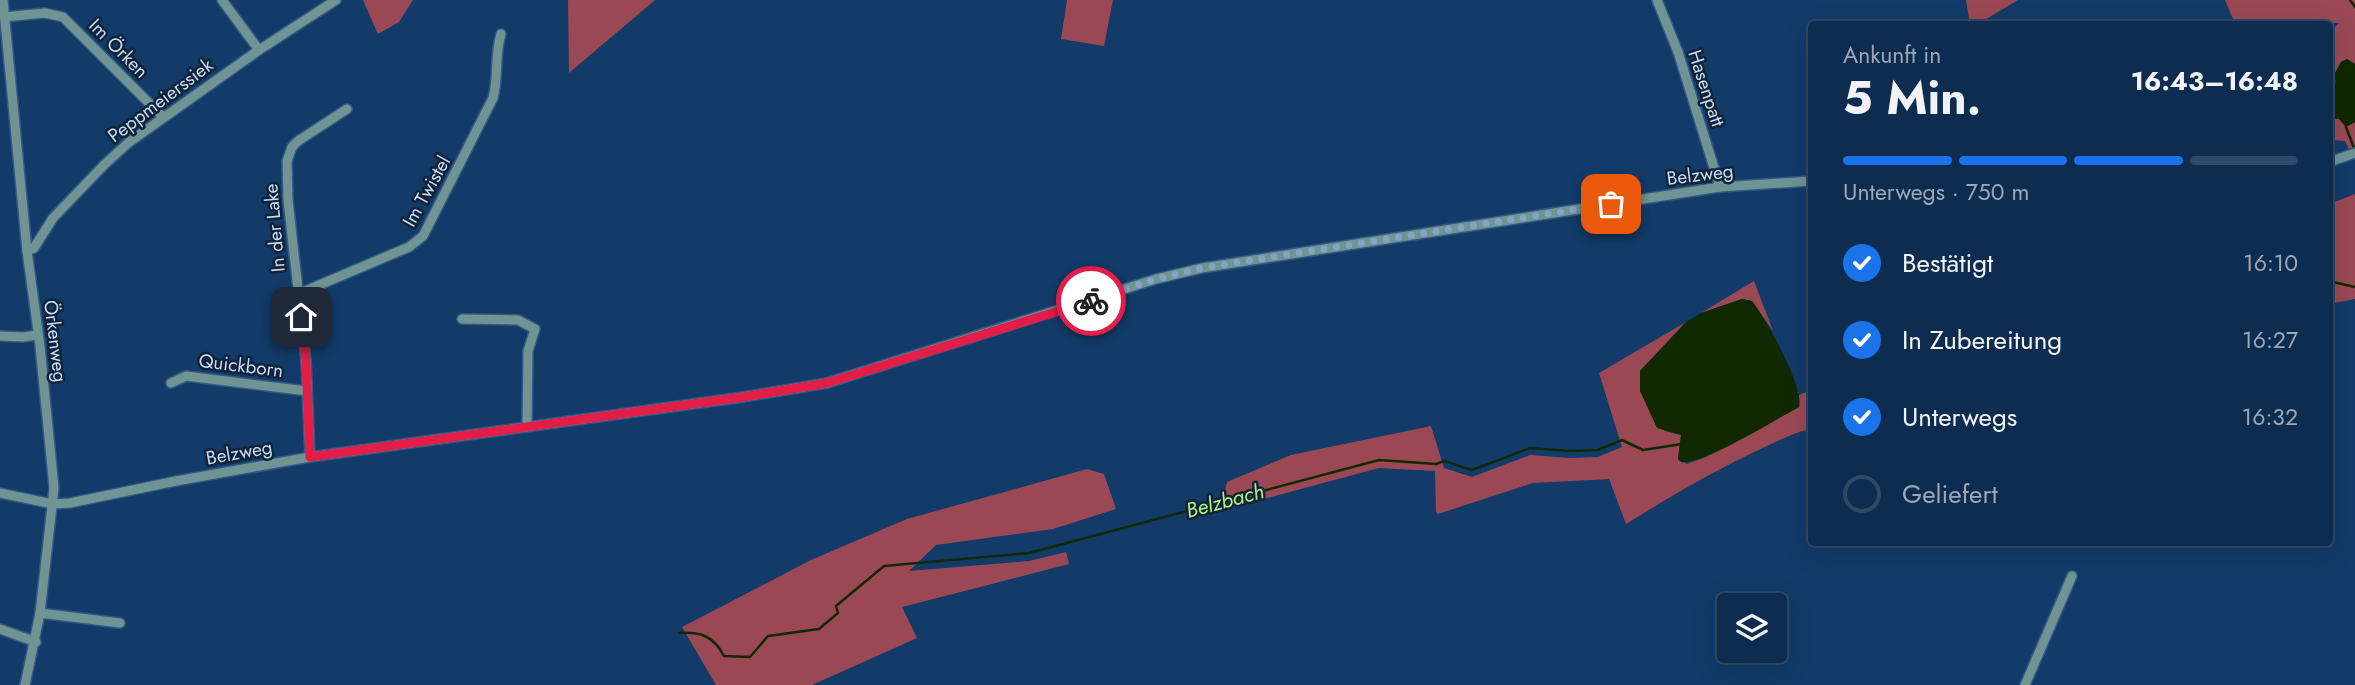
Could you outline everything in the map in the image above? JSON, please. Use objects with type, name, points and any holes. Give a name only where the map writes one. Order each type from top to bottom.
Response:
[{"type":"street","name":"Örkenweg","points":[[3,0],[27,251],[40,346],[53,504],[36,642],[25,685]]},
{"type":"street","points":[[222,0],[259,50]]},
{"type":"street","name":"Peppmeierssiek","points":[[27,251],[34,248],[53,218],[104,165],[163,117],[336,0]]},
{"type":"street","name":"Hasenpatt","points":[[1657,0],[1678,52],[1720,187]]},
{"type":"street","name":"Im Örken","points":[[5,17],[45,13],[63,17],[163,117]]},
{"type":"street","name":"Im Twistel","points":[[298,294],[409,247],[423,236],[493,98],[497,86],[496,50],[501,34]]},
{"type":"street","name":"In der Lake","points":[[310,457],[307,391],[290,234],[289,153],[298,141],[346,109]]},
{"type":"street","points":[[2333,161],[2355,153]]},
{"type":"street","name":"Belzweg","points":[[0,493],[53,504],[70,503],[310,457],[827,383],[1156,279],[1202,268],[1720,187],[1808,181]]},
{"type":"street","points":[[462,319],[518,320],[535,329],[528,351],[527,426]]},
{"type":"street","points":[[0,336],[37,335]]},
{"type":"street","name":"Quickborn","points":[[171,383],[186,376],[307,391]]},
{"type":"street","points":[[2025,685],[2072,576]]},
{"type":"street","points":[[40,613],[120,623]]},
{"type":"street","points":[[0,629],[36,642]]},
{"type":"shaded area","points":[[363,0],[413,0],[399,22],[378,34]]},
{"type":"shaded area","points":[[568,0],[655,0],[569,73]]},
{"type":"shaded area","points":[[1067,0],[1113,0],[1104,46],[1061,39]]},
{"type":"shaded area","points":[[1966,0],[2018,0],[1983,21],[1970,21]]},
{"type":"shaded area","points":[[2225,0],[2355,0],[2355,64],[2347,59],[2341,62],[2333,75],[2333,30],[2339,23],[2234,21]]},
{"type":"shaded area","points":[[2347,59],[2355,64],[2355,122],[2346,127],[2339,119],[2333,118],[2336,80],[2333,80],[2333,75],[2341,62]]},
{"type":"shaded area","points":[[2333,118],[2339,119],[2346,127],[2355,122],[2355,148],[2350,151],[2345,141],[2333,140]]},
{"type":"shaded area","points":[[2355,194],[2355,299],[2333,303],[2333,203]]},
{"type":"shaded area","points":[[1754,281],[1773,331],[1752,301],[1742,299],[1701,313]]},
{"type":"shaded area","points":[[1742,299],[1752,301],[1774,337],[1796,385],[1799,407],[1721,450],[1705,457],[1681,462],[1678,459],[1681,435],[1657,428],[1640,391],[1640,371],[1686,322],[1701,313]]},
{"type":"shaded area","points":[[1686,322],[1640,371],[1640,391],[1665,431],[1681,435],[1678,459],[1687,464],[1706,457],[1799,407],[1799,395],[1808,391],[1808,430],[1788,436],[1729,464],[1626,524],[1609,479],[1533,483],[1438,514],[1435,471],[1379,468],[1230,508],[1224,494],[1227,482],[1291,455],[1431,426],[1444,468],[1472,477],[1530,455],[1598,457],[1622,447],[1599,373]]},
{"type":"shaded area","points":[[1087,469],[1104,474],[1116,509],[1053,529],[936,545],[909,571],[1029,561],[1066,552],[1069,564],[902,607],[917,638],[812,685],[716,685],[682,627],[811,560],[907,519]]},
{"type":"waterway","points":[[2350,0],[2355,7]]},
{"type":"waterway","points":[[2346,127],[2354,148]]},
{"type":"waterway","name":"Belzbach","points":[[2333,282],[2355,287]]},
{"type":"waterway","name":"Belzbach","points":[[679,633],[705,636],[715,643],[724,656],[750,657],[768,636],[819,629],[838,613],[836,606],[884,566],[1029,553],[1379,460],[1436,464],[1444,461],[1472,470],[1530,448],[1598,450],[1622,440],[1643,450],[1682,444]]},
{"type":"way so far","points":[[1091,301],[1156,279],[1202,268],[1611,204]]},
{"type":"route","points":[[301,317],[306,361],[310,457],[827,383],[1091,301]]}]
